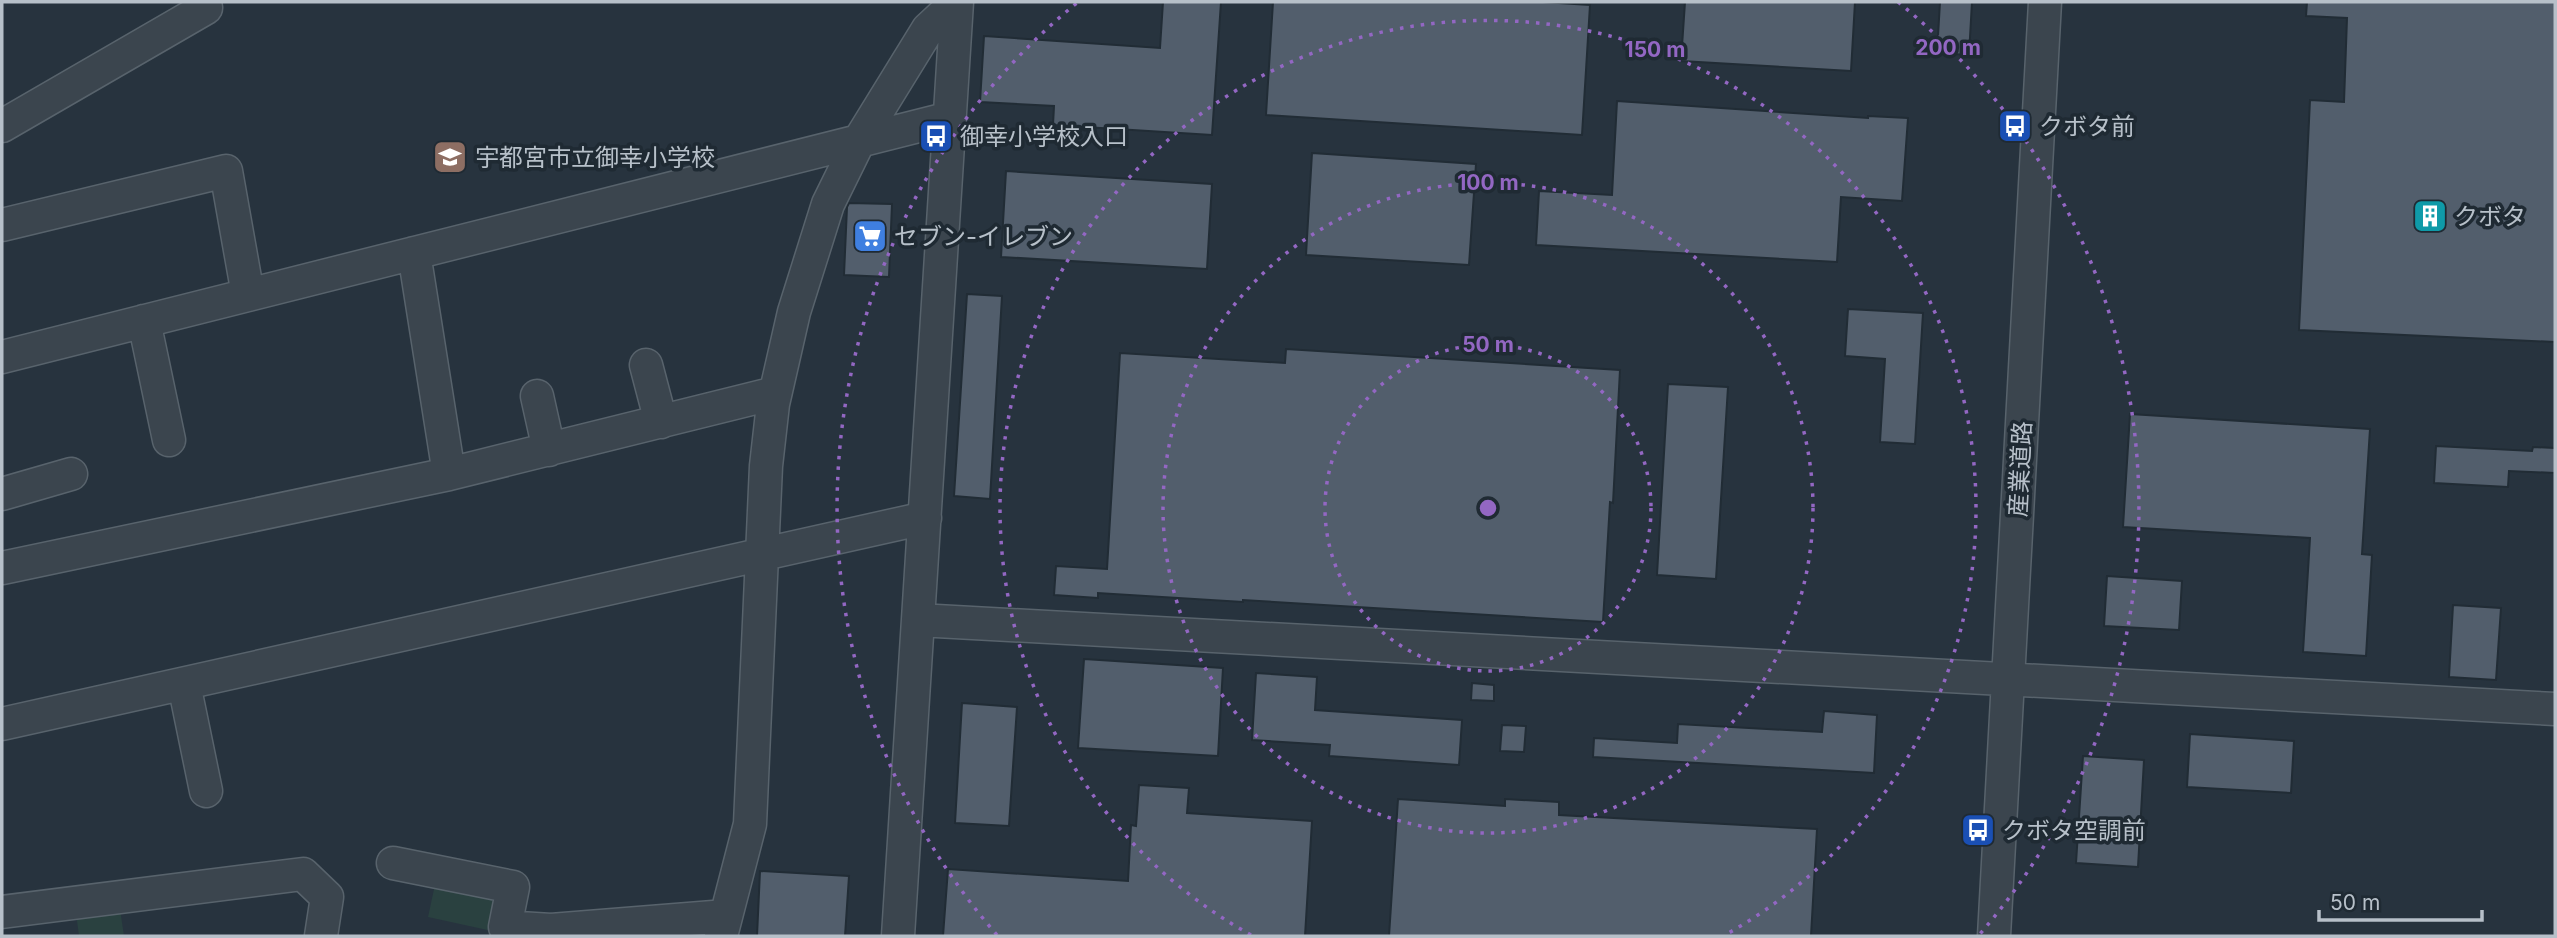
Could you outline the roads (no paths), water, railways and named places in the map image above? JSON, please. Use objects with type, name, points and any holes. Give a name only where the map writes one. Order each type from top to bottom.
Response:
[{"type":"street","points":[[2,126],[206,8],[205,2]]},
{"type":"street","points":[[898,936],[957,2]]},
{"type":"street","points":[[393,863],[513,887],[504,932],[724,926],[750,824],[766,467],[775,393],[794,312],[828,204],[859,141],[928,29],[957,2]]},
{"type":"street","name":"産業道路","points":[[1994,936],[2045,2]]},
{"type":"street","points":[[2,357],[950,118]]},
{"type":"street","points":[[2,225],[226,172],[248,295]]},
{"type":"street","points":[[414,253],[449,474]]},
{"type":"street","points":[[144,321],[169,440]]},
{"type":"street","points":[[646,365],[661,422]]},
{"type":"street","points":[[2,568],[449,474],[775,393]]},
{"type":"street","points":[[537,396],[549,450]]},
{"type":"street","points":[[2,494],[71,474]]},
{"type":"street","points":[[2,724],[925,518]]},
{"type":"street","points":[[918,620],[2555,709]]},
{"type":"street","points":[[184,684],[206,791]]},
{"type":"street","points":[[2,912],[303,874],[327,897],[321,936]]},
{"type":"place","name":"クボタ前","points":[[2015,126]]},
{"type":"place","name":"御幸小学校入口","points":[[936,136]]},
{"type":"place","name":"宇都宮市立御幸小学校","points":[[450,157]]},
{"type":"place","name":"クボタ","points":[[2430,216]]},
{"type":"place","name":"セブン-イレブン","points":[[870,236]]},
{"type":"place","name":"クボタ空調前","points":[[1978,830]]}]
